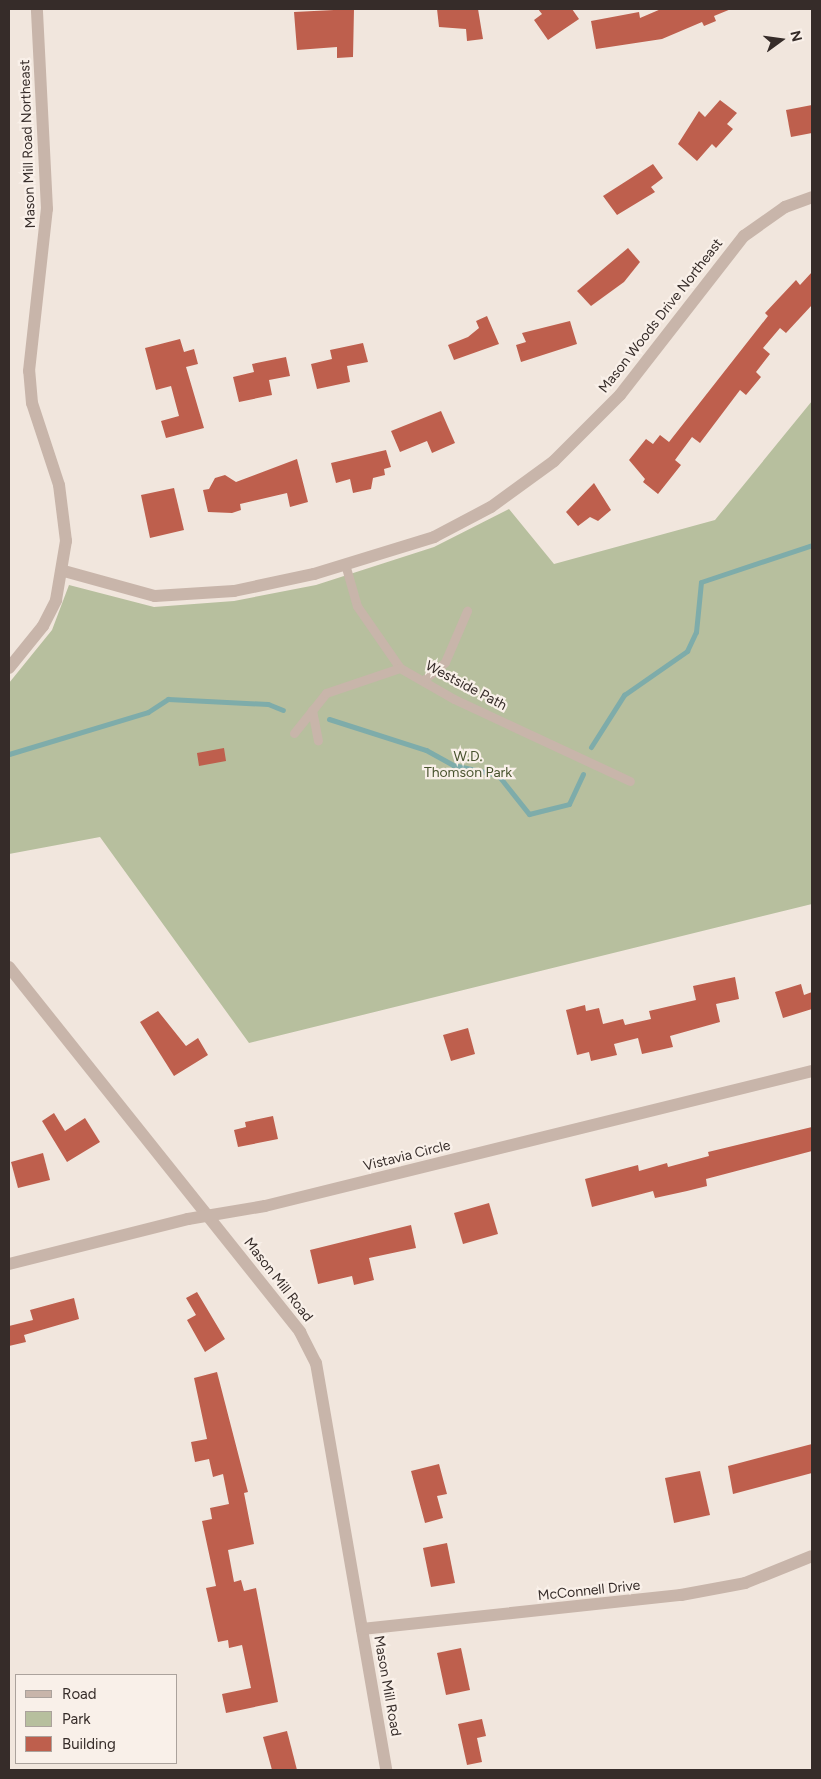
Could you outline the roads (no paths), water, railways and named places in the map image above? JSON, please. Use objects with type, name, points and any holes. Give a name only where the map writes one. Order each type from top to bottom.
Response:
[{"type":"street","name":"Mason Mill Road Northeast","points":[[37,9],[48,209],[28,371],[32,403],[64,505],[64,571]]},
{"type":"street","name":"Mason Woods Drive Northeast","points":[[64,571],[155,596],[234,592],[345,564],[434,537],[491,507],[554,461],[620,395],[744,236],[785,207],[812,197]]},
{"type":"street","points":[[9,668],[43,626],[64,571]]},
{"type":"street","name":"Mason Mill Road","points":[[9,967],[300,1332],[316,1364],[386,1770]]},
{"type":"street","name":"Vistavia Circle","points":[[9,1264],[812,1071]]},
{"type":"street","name":"McConnell Drive","points":[[362,1629],[681,1595],[745,1583],[812,1556]]},
{"type":"lane","points":[[294,733],[326,693],[400,668],[357,606],[345,564]]},
{"type":"lane","points":[[426,679],[445,662],[467,611]]},
{"type":"lane","name":"Westside Path","points":[[400,668],[426,679],[454,699],[610,770],[630,781]]},
{"type":"lane","points":[[312,710],[318,740]]},
{"type":"waterway","points":[[591,747],[624,695],[687,651],[696,632],[701,582],[812,545]]},
{"type":"waterway","points":[[9,754],[148,712],[168,699],[268,704],[283,710]]},
{"type":"waterway","points":[[329,719],[426,750],[453,765],[498,775],[529,814],[569,804],[583,774]]},
{"type":"park label","name":"W.D. Thomson Park","points":[[468,766]]}]
